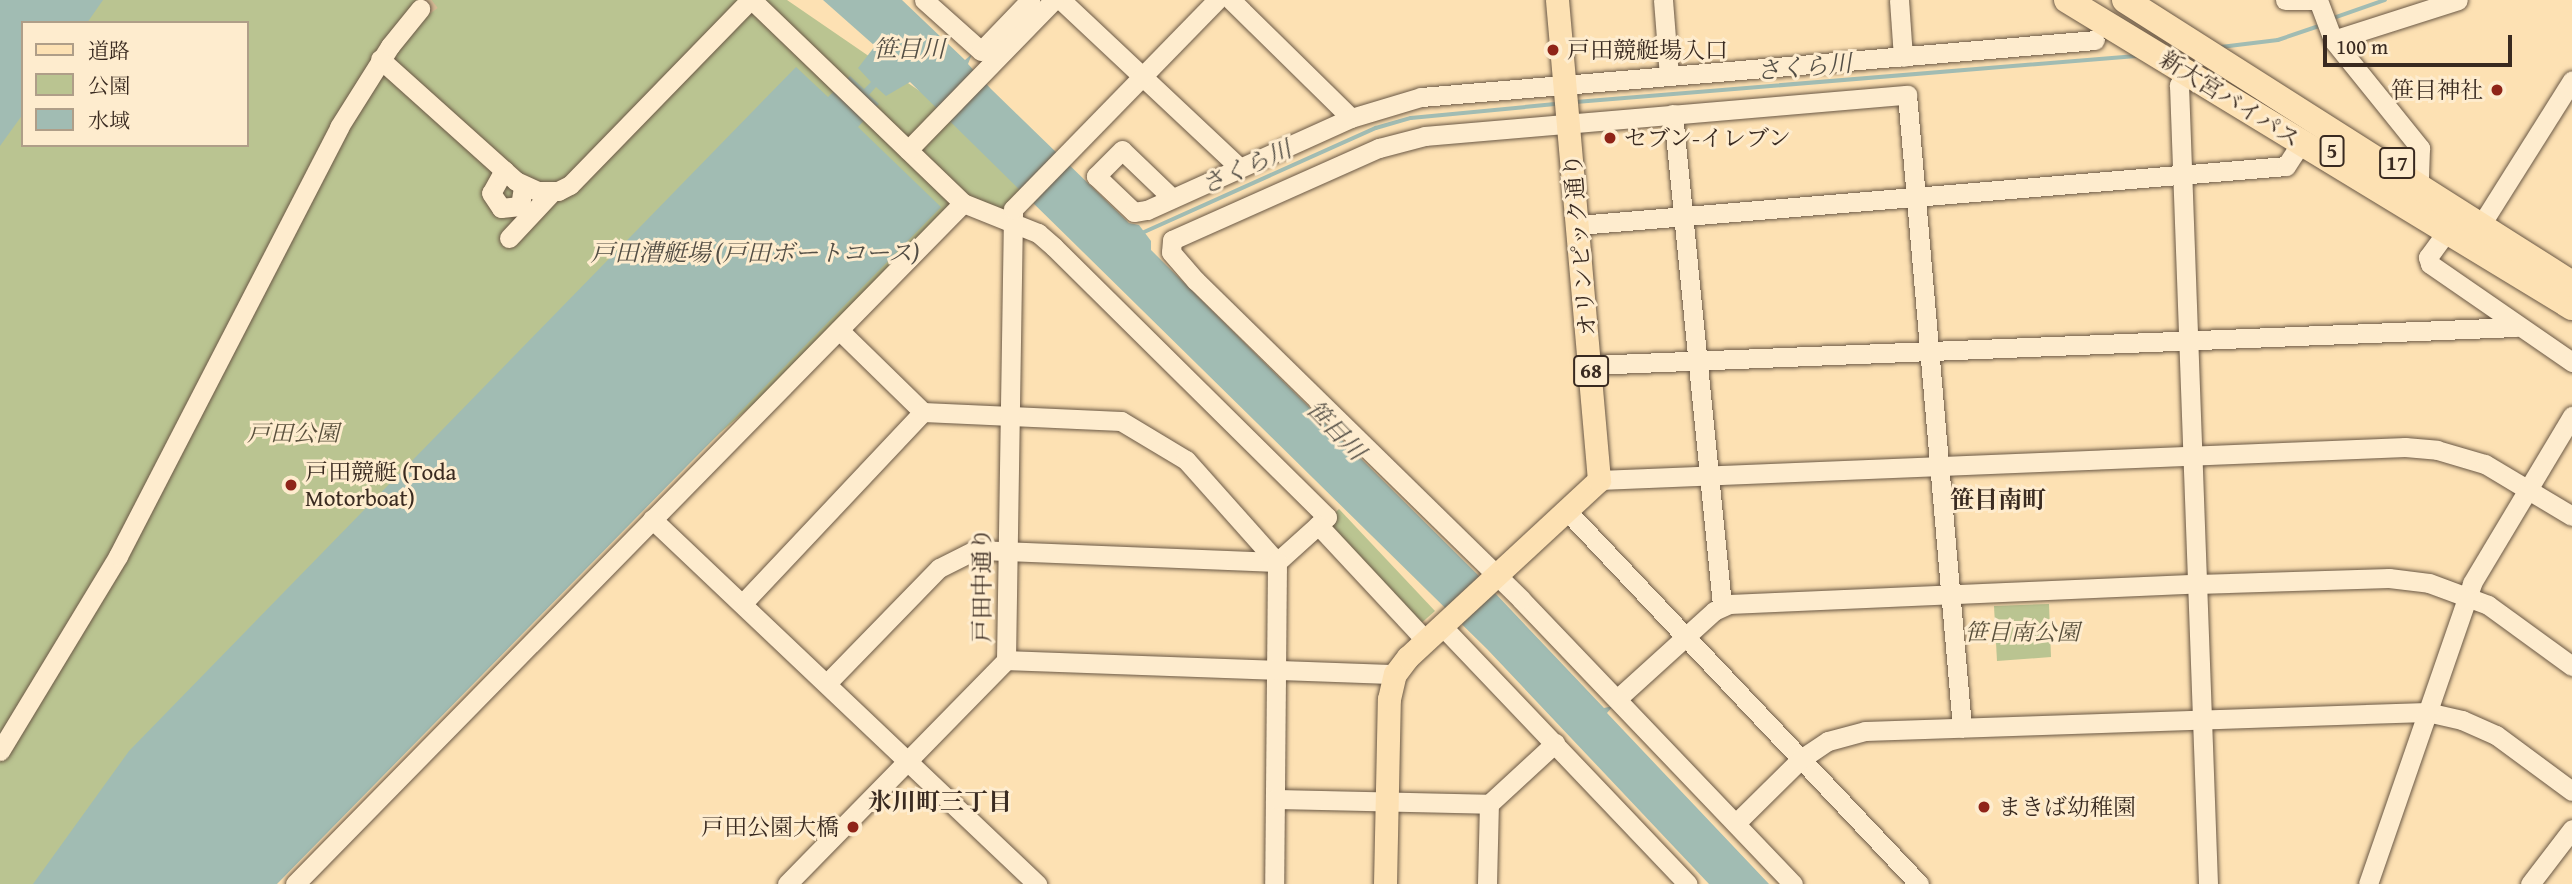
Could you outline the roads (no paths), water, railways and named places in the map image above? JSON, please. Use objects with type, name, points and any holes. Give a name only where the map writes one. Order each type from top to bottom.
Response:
[{"type":"highway","name":"新大宮バイパス","points":[[2067,0],[2572,306]]},
{"type":"highway","name":"5","points":[[2091,0],[2572,306]]},
{"type":"highway","name":"5","points":[[2125,0],[2570,274]]},
{"type":"highway","name":"新大宮バイパス","points":[[2149,0],[2570,274]]},
{"type":"highway","name":"17","points":[[2372,187],[2442,238],[2572,324]]},
{"type":"main road","name":"オリンピック通り","points":[[1557,0],[1600,480]]},
{"type":"main road","points":[[1385,884],[1389,699],[1395,674],[1439,629],[1600,480]]},
{"type":"street","points":[[509,238],[552,192],[570,186],[751,0],[908,141],[963,203],[1038,233],[1054,247],[1322,521],[1439,629],[1555,743],[1681,882]]},
{"type":"street","points":[[924,0],[981,51],[1048,2]]},
{"type":"street","points":[[1139,77],[1217,0]]},
{"type":"street","points":[[1231,0],[1351,118]]},
{"type":"street","points":[[1662,0],[1669,76]]},
{"type":"street","points":[[1899,0],[1903,57]]},
{"type":"street","points":[[2285,0],[2324,17],[2420,148],[2419,177]]},
{"type":"street","points":[[2324,17],[2458,0]]},
{"type":"street","points":[[908,141],[1048,2]]},
{"type":"street","points":[[1048,2],[1139,77],[1149,79],[1238,166]]},
{"type":"street","points":[[0,751],[118,556],[340,127],[380,59],[420,9]]},
{"type":"street","points":[[1793,884],[1617,699],[1493,579],[1196,281],[1171,252],[1172,240],[1378,148],[1669,76],[2095,40]]},
{"type":"street","points":[[380,59],[523,186],[552,192]]},
{"type":"street","points":[[2168,60],[2179,85],[2208,884]]},
{"type":"street","name":"戸田中通り","points":[[788,884],[1006,660],[1012,224],[1019,201],[1139,77]]},
{"type":"street","points":[[2484,220],[2572,80]]},
{"type":"street","points":[[1172,198],[1238,166],[1351,118],[1421,97],[1567,103],[1674,114],[1907,95],[1937,466],[1962,729]]},
{"type":"street","points":[[1674,114],[1706,475],[1722,606]]},
{"type":"street","points":[[1577,225],[2286,166],[2301,143]]},
{"type":"street","points":[[504,170],[491,193],[501,208],[520,206],[523,186]]},
{"type":"street","points":[[295,884],[963,203]]},
{"type":"street","points":[[2442,238],[2428,257],[2430,264],[2516,327],[2572,362]]},
{"type":"street","points":[[1590,365],[2516,327]]},
{"type":"street","points":[[839,330],[923,412],[1121,421],[1186,460],[1277,562],[1274,884]]},
{"type":"street","points":[[743,603],[923,412]]},
{"type":"street","points":[[2368,884],[2468,595],[2572,416]]},
{"type":"street","points":[[1600,480],[2422,448],[2485,464],[2572,516]]},
{"type":"street","points":[[1567,511],[1919,884]]},
{"type":"street","points":[[652,519],[1037,884]]},
{"type":"street","points":[[827,683],[939,568],[975,550],[1277,562],[1322,521]]},
{"type":"street","points":[[1617,699],[1722,606],[2196,584],[2389,578],[2429,583],[2468,595],[2508,617],[2572,666]]},
{"type":"street","points":[[1006,660],[1395,674]]},
{"type":"street","points":[[1736,823],[1801,759],[1828,741],[1865,732],[2427,712],[2462,720],[2496,735],[2572,791]]},
{"type":"street","points":[[1275,799],[1489,804],[1555,743]]},
{"type":"street","points":[[1487,884],[1489,804]]},
{"type":"street","points":[[2530,884],[2572,829]]},
{"type":"water","points":[[0,0],[103,0],[88,21],[21,21],[21,117],[0,146]]},
{"type":"water","name":"戸田漕艇場 (戸田ボートコース)","points":[[823,0],[902,0],[965,60],[972,54],[968,64],[991,89],[1129,223],[1139,225],[1151,241],[1151,250],[1476,573],[1604,708],[1613,706],[1607,713],[1769,884],[1709,884],[1487,649],[910,82],[886,96],[876,87],[869,95],[879,104],[858,127],[941,207],[277,884],[33,884],[129,751],[796,67],[828,97],[850,76],[864,89],[871,82],[858,68],[875,46]]},
{"type":"waterway","name":"さくら川","points":[[2331,19],[2385,0]]},
{"type":"waterway","name":"さくら川","points":[[2221,47],[2278,40],[2322,25]]},
{"type":"waterway","name":"さくら川","points":[[1576,102],[2136,56]]},
{"type":"waterway","name":"さくら川","points":[[1142,233],[1376,128],[1411,118],[1557,104]]},
{"type":"tunnel","points":[[420,9],[432,0]]},
{"type":"place","name":"戸田競艇場入口","points":[[1553,50]]},
{"type":"place","name":"笹目神社","points":[[2497,90]]},
{"type":"place","name":"セブン-イレブン","points":[[1610,138]]},
{"type":"place","name":"戸田競艇 (Toda Motorboat)","points":[[291,485]]},
{"type":"place","name":"まきば幼稚園","points":[[1984,807]]},
{"type":"place","name":"戸田公園大橋","points":[[853,827]]},
{"type":"district","name":"笹目南町","points":[[1998,500]]},
{"type":"district","name":"氷川町三丁目","points":[[940,802]]},
{"type":"water label","name":"笹目川","points":[[909,49]]},
{"type":"water label","name":"笹目川","points":[[1336,430]]},
{"type":"park label","name":"戸田公園","points":[[293,433]]},
{"type":"park label","name":"笹目南公園","points":[[2022,632]]}]
